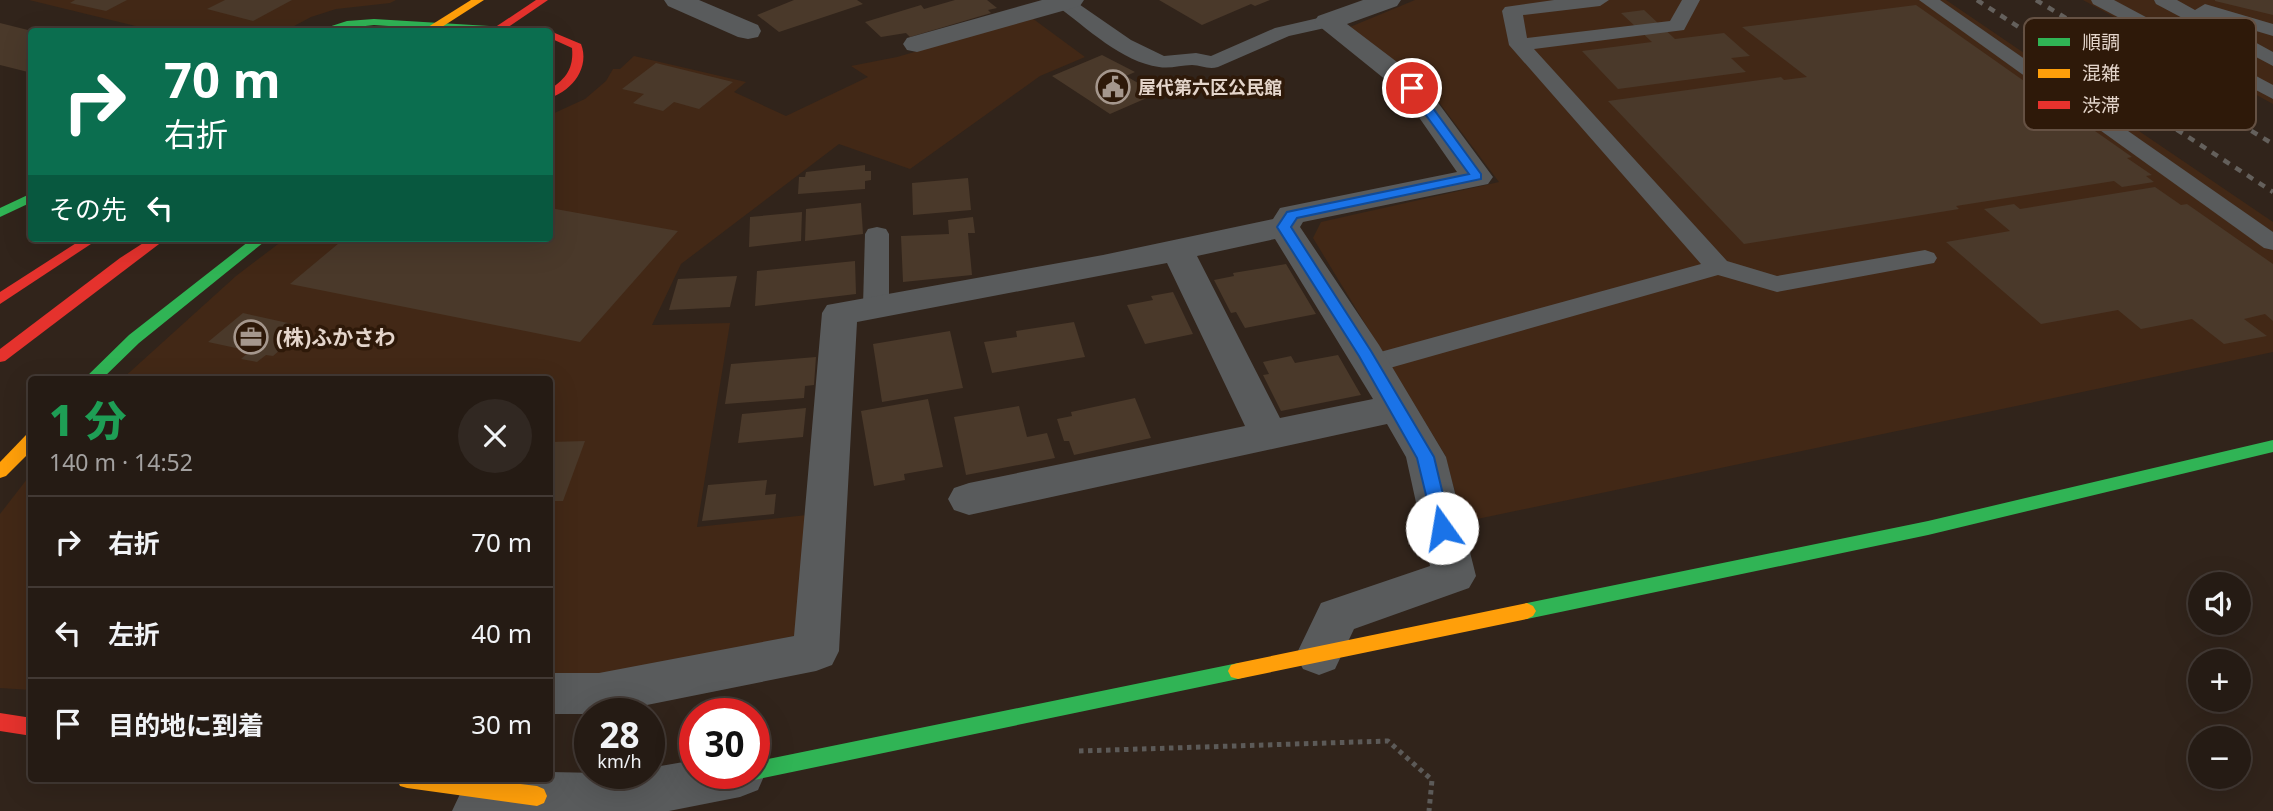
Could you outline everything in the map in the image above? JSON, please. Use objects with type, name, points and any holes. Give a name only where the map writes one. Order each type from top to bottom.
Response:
[{"type":"main road","points":[[432,28],[479,0]]},
{"type":"main road","points":[[498,28],[543,0]]},
{"type":"main road","points":[[332,28],[374,22],[422,28]]},
{"type":"main road","points":[[553,35],[576,46],[581,60],[577,73],[566,86],[553,92]]},
{"type":"main road","points":[[0,213],[28,199]]},
{"type":"main road","points":[[0,299],[87,242]]},
{"type":"main road","points":[[0,357],[154,242]]},
{"type":"main road","points":[[95,376],[134,339],[256,242]]},
{"type":"main road","points":[[0,472],[28,443]]},
{"type":"main road","points":[[770,768],[1928,528],[2273,446]]},
{"type":"main road","points":[[0,722],[28,726]]},
{"type":"main road","points":[[430,782],[537,796]]},
{"type":"street","points":[[677,0],[748,31]]},
{"type":"street","points":[[1327,22],[1388,0]]},
{"type":"street","points":[[918,44],[1068,1]]},
{"type":"street","points":[[553,694],[599,694],[816,651],[840,313],[1103,266],[1284,227],[1292,215],[1477,177],[1412,88],[1327,22]]},
{"type":"street","points":[[1284,227],[1372,364],[1426,457],[1454,576],[1337,617],[1319,655]]},
{"type":"street","points":[[1177,249],[1269,435]]},
{"type":"street","points":[[969,499],[1396,408]]},
{"type":"street","points":[[478,811],[537,796],[642,793],[679,786]]},
{"type":"lane","points":[[1600,0],[1512,12],[1518,45],[1718,267]]},
{"type":"lane","points":[[1518,45],[1677,26],[1691,0]]},
{"type":"lane","points":[[1928,0],[2024,68]]},
{"type":"lane","points":[[2101,0],[2134,18]]},
{"type":"lane","points":[[2138,0],[2172,18]]},
{"type":"lane","points":[[2163,0],[2196,18]]},
{"type":"lane","points":[[2193,0],[2203,9],[2227,18]]},
{"type":"lane","points":[[1068,1],[1118,40],[1157,62],[1198,57],[1211,63],[1229,57],[1250,44],[1305,23],[1327,22]]},
{"type":"lane","points":[[2256,26],[2273,30]]},
{"type":"lane","points":[[2256,51],[2273,60]]},
{"type":"lane","points":[[2256,63],[2273,72]]},
{"type":"lane","points":[[2256,84],[2273,93]]},
{"type":"lane","points":[[2113,130],[2273,243]]},
{"type":"lane","points":[[876,306],[877,234]]},
{"type":"lane","points":[[1372,364],[1718,267],[1777,284],[1925,258]]},
{"type":"path","points":[[1071,748],[1084,752],[1388,741],[1432,780],[1429,811]]},
{"type":"shaded area","points":[[29,0],[396,0],[336,9],[311,17],[290,28],[144,28]]},
{"type":"shaded area","points":[[1415,0],[1946,0],[2024,53],[2024,130],[2137,130],[2273,222],[2273,352],[1463,522],[1445,455],[1313,238],[1321,222],[1499,182],[1429,89],[1350,27]]},
{"type":"shaded area","points":[[2083,0],[2273,0],[2273,104],[2256,95],[2256,18],[2116,18]]},
{"type":"shaded area","points":[[1032,18],[1085,57],[1040,76],[910,169],[839,144],[681,264],[652,325],[730,323],[697,527],[807,515],[798,635],[608,676],[553,677],[553,376],[125,376],[236,276],[281,242],[553,242],[553,114],[585,99],[606,81],[613,69],[620,69],[634,56],[746,82],[734,92],[786,116],[868,77],[851,66],[897,57]]},
{"type":"shaded area","points":[[28,478],[28,690],[0,688],[0,514]]},
{"type":"building","points":[[75,0],[127,0],[106,11],[70,3]]},
{"type":"building","points":[[225,0],[292,0],[253,21],[207,9]]},
{"type":"building","points":[[794,0],[857,0],[863,4],[779,32],[757,15]]},
{"type":"building","points":[[955,0],[987,0],[997,8],[988,10],[991,13],[910,37],[906,33],[881,37],[865,22],[921,5],[924,9]]},
{"type":"building","points":[[1159,0],[1270,0],[1255,6],[1251,4],[1202,25]]},
{"type":"building","points":[[2273,0],[2273,15],[2215,1]]},
{"type":"building","points":[[1916,5],[2024,81],[2024,130],[2094,130],[2132,157],[2127,158],[2152,175],[2146,176],[2154,182],[2122,187],[2114,181],[1744,244],[1608,101],[1781,77],[1784,80],[1807,77],[1742,27]]},
{"type":"building","points":[[1644,10],[1675,39],[1724,33],[1750,56],[1731,58],[1746,72],[1618,89],[1582,51],[1652,42],[1621,13]]},
{"type":"building","points":[[0,23],[28,30],[28,72],[0,65]]},
{"type":"building","name":"屋代第六区公民館","points":[[1102,55],[1135,72],[1126,76],[1138,83],[1148,79],[1165,90],[1110,114],[1052,76]]},
{"type":"building","points":[[656,63],[733,82],[699,109],[674,102],[663,111],[633,103],[644,94],[622,89]]},
{"type":"building","points":[[865,165],[865,171],[871,171],[871,180],[865,181],[865,189],[798,194],[799,177],[805,177],[806,172]]},
{"type":"building","points":[[968,178],[971,210],[913,215],[912,183]]},
{"type":"building","points":[[2155,187],[2181,205],[2187,204],[2273,264],[2273,321],[2265,314],[2244,319],[2267,336],[2224,344],[2192,319],[2141,329],[2118,310],[2041,324],[1946,242],[2010,231],[1984,209],[2014,204],[2020,209]]},
{"type":"building","points":[[861,203],[863,234],[805,241],[806,209]]},
{"type":"building","points":[[553,209],[678,231],[580,342],[290,284],[340,242],[553,242]]},
{"type":"building","points":[[802,212],[801,241],[749,247],[750,217]]},
{"type":"building","points":[[973,217],[975,233],[968,233],[972,275],[903,282],[901,236],[949,234],[948,220]]},
{"type":"building","points":[[855,261],[856,294],[755,306],[757,271]]},
{"type":"building","points":[[1286,264],[1316,314],[1245,328],[1236,312],[1231,313],[1214,280],[1234,276],[1233,273]]},
{"type":"building","points":[[737,276],[730,307],[669,310],[678,279]]},
{"type":"building","points":[[1173,292],[1193,334],[1145,344],[1127,305],[1153,300],[1151,296]]},
{"type":"building","name":"(株)ふかさわ","points":[[243,313],[297,325],[284,336],[294,338],[273,356],[266,355],[257,362],[241,359],[250,351],[208,342]]},
{"type":"building","points":[[1074,322],[1085,357],[992,373],[984,342],[1017,337],[1016,331]]},
{"type":"building","points":[[950,331],[963,388],[882,402],[873,344]]},
{"type":"building","points":[[1338,355],[1361,395],[1281,411],[1263,375],[1269,374],[1263,362],[1291,356],[1295,363]]},
{"type":"building","points":[[816,357],[814,385],[805,386],[804,398],[725,404],[731,364]]},
{"type":"building","points":[[1135,398],[1151,438],[1074,455],[1069,441],[1064,441],[1057,419],[1072,416],[1071,412]]},
{"type":"building","points":[[928,399],[943,467],[904,474],[905,480],[874,486],[861,411]]},
{"type":"building","points":[[1019,406],[1027,437],[1047,433],[1055,458],[966,475],[954,417]]},
{"type":"building","points":[[806,408],[803,437],[738,443],[742,414]]},
{"type":"building","points":[[585,441],[563,501],[553,501],[553,442]]},
{"type":"building","points":[[767,480],[765,495],[776,494],[774,514],[702,521],[708,485]]},
{"type":"railway","points":[[1977,0],[2024,30]]},
{"type":"railway","points":[[2036,0],[2066,18]]},
{"type":"railway","points":[[2177,130],[2273,192]]},
{"type":"railway","points":[[2250,130],[2273,144]]},
{"type":"traffic: fast","points":[[332,28],[374,22],[473,28]]},
{"type":"traffic: fast","points":[[0,213],[28,199]]},
{"type":"traffic: fast","points":[[95,376],[134,339],[257,242]]},
{"type":"traffic: fast","points":[[1527,611],[1928,528],[2273,446]]},
{"type":"traffic: fast","points":[[770,768],[1238,671]]},
{"type":"traffic: slow","points":[[432,28],[479,0]]},
{"type":"traffic: slow","points":[[0,472],[28,443]]},
{"type":"traffic: slow","points":[[1238,671],[1527,611]]},
{"type":"traffic: slow","points":[[430,782],[537,796]]},
{"type":"traffic: jam","points":[[499,28],[543,0]]},
{"type":"traffic: jam","points":[[553,35],[577,46],[578,55],[573,75],[553,92]]},
{"type":"traffic: jam","points":[[0,299],[87,242]]},
{"type":"traffic: jam","points":[[0,357],[154,242]]},
{"type":"traffic: jam","points":[[0,722],[28,726]]},
{"type":"place","name":"屋代第六区公民館","points":[[1113,87]]},
{"type":"place","name":"(株)ふかさわ","points":[[251,337]]},
{"type":"route","points":[[1412,88],[1460,150],[1477,177],[1292,215],[1284,227],[1366,354],[1426,457],[1442,528]]}]
